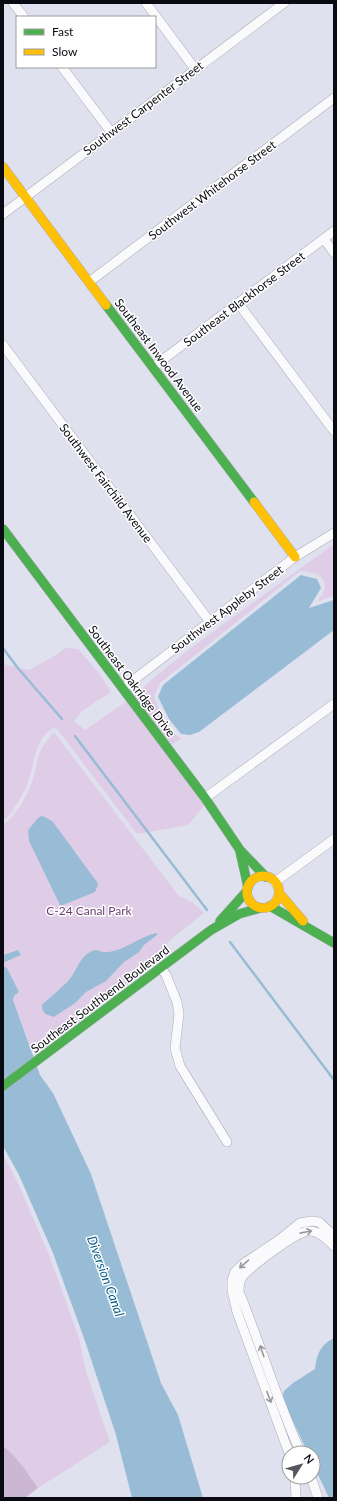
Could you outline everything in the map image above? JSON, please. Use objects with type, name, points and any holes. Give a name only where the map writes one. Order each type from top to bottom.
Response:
[{"type":"street","points":[[13,3],[23,16]]},
{"type":"street","points":[[146,3],[156,16]]},
{"type":"street","name":"Southwest Carpenter Street","points":[[3,214],[284,3]]},
{"type":"street","points":[[156,16],[196,69]]},
{"type":"street","points":[[63,68],[112,132]]},
{"type":"street","name":"Southwest Whitehorse Street","points":[[89,282],[334,98]]},
{"type":"street","name":"Southeast Inwood Avenue","points":[[3,167],[295,557]]},
{"type":"street","name":"Southeast Blackhorse Street","points":[[153,367],[334,231]]},
{"type":"street","points":[[324,239],[334,253]]},
{"type":"street","points":[[238,303],[334,431]]},
{"type":"street","name":"Southwest Fairchild Avenue","points":[[3,345],[210,622]]},
{"type":"street","name":"Southeast Oakridge Drive","points":[[3,529],[205,798],[240,850],[266,876]]},
{"type":"street","name":"Southwest Appleby Street","points":[[123,688],[295,557],[334,533]]},
{"type":"street","points":[[205,798],[334,704]]},
{"type":"street","points":[[275,882],[334,839]]},
{"type":"street","name":"Southeast Oakridge Drive","points":[[240,850],[248,889]]},
{"type":"street","points":[[279,894],[275,903],[270,906],[260,908],[249,900],[248,889],[253,880],[266,876],[275,882],[279,894],[307,927]]},
{"type":"street","name":"Southeast Southbend Boulevard","points":[[211,930],[248,889]]},
{"type":"street","points":[[270,906],[334,943]]},
{"type":"street","name":"Southeast Southbend Boulevard","points":[[3,1086],[211,930],[239,914],[260,908]]},
{"type":"street","points":[[161,968],[166,975],[177,1002],[179,1014],[175,1048],[180,1066],[227,1142]]},
{"type":"street","points":[[270,1250],[300,1223],[319,1222],[334,1236]]},
{"type":"street","points":[[297,1445],[237,1312],[236,1290],[232,1280],[235,1272],[244,1264],[306,1231],[313,1231],[322,1235],[334,1246]]},
{"type":"street","points":[[266,1375],[286,1445]]},
{"type":"street","points":[[285,1442],[294,1439]]},
{"type":"street","points":[[295,1485],[296,1498]]},
{"type":"street","points":[[314,1485],[318,1498]]},
{"type":"green space","points":[[334,544],[334,596],[318,601],[325,589],[323,579],[316,574],[300,571],[160,683],[154,696],[157,704],[169,728],[173,733],[182,738],[171,745],[134,696],[157,675],[199,642]]},
{"type":"green space","points":[[65,648],[78,649],[98,672],[111,692],[82,711],[74,721],[85,730],[127,701],[200,798],[204,806],[188,825],[137,834],[57,729],[54,728],[43,737],[39,744],[25,790],[14,808],[3,820],[3,661],[6,665],[29,670],[53,657]]},
{"type":"green space","name":"C-24 Canal Park","points":[[54,732],[178,895],[193,903],[204,913],[170,940],[156,959],[134,978],[46,1047],[44,1045],[32,1051],[13,1000],[14,996],[19,992],[7,968],[3,966],[3,963],[21,955],[18,950],[3,955],[3,824],[12,817],[24,799],[30,787],[40,752],[46,741]]},
{"type":"green space","points":[[3,1155],[16,1179],[49,1255],[79,1338],[86,1372],[110,1442],[38,1488],[30,1475],[4,1447],[3,1442]]},
{"type":"shaded area","points":[[3,1446],[18,1460],[38,1488],[25,1498],[3,1498]]},
{"type":"water","points":[[301,575],[317,579],[321,588],[309,608],[334,600],[334,630],[199,732],[190,735],[181,734],[169,719],[158,697],[163,685]]},
{"type":"water","points":[[42,816],[53,822],[97,882],[98,885],[95,892],[60,905],[29,841],[28,830],[38,818]]},
{"type":"water","points":[[157,933],[157,935],[144,945],[139,952],[124,962],[106,981],[86,992],[75,1003],[54,1017],[47,1015],[44,1012],[42,1005],[70,979],[88,953],[97,950],[111,952]]},
{"type":"water","points":[[18,950],[21,955],[3,963],[3,955]]},
{"type":"water","name":"Diversion Canal","points":[[3,966],[7,968],[19,992],[14,996],[13,1000],[40,1075],[53,1093],[91,1174],[161,1383],[178,1415],[203,1498],[132,1498],[116,1435],[85,1341],[53,1253],[19,1175],[3,1146]]},
{"type":"water","points":[[334,1338],[334,1498],[329,1498],[321,1481],[321,1445],[304,1445],[282,1398],[284,1391],[293,1383],[315,1369],[320,1350]]},
{"type":"waterway","points":[[3,648],[17,667],[62,719]]},
{"type":"waterway","points":[[75,736],[207,910]]},
{"type":"waterway","points":[[230,942],[334,1080]]},
{"type":"traffic: fast","points":[[106,305],[254,502]]},
{"type":"traffic: fast","points":[[3,529],[205,798],[240,850],[266,877]]},
{"type":"traffic: fast","points":[[240,851],[248,887]]},
{"type":"traffic: fast","points":[[220,921],[247,891]]},
{"type":"traffic: fast","points":[[270,906],[334,943]]},
{"type":"traffic: fast","points":[[3,1086],[211,930],[239,914],[260,908]]},
{"type":"traffic: slow","points":[[3,167],[106,305]]},
{"type":"traffic: slow","points":[[254,502],[295,557]]},
{"type":"traffic: slow","points":[[260,876],[266,876],[276,883],[279,892],[278,898],[272,905],[266,908],[260,908],[250,901],[247,895],[247,889],[254,879],[260,876]]},
{"type":"traffic: slow","points":[[279,893],[303,921]]}]
